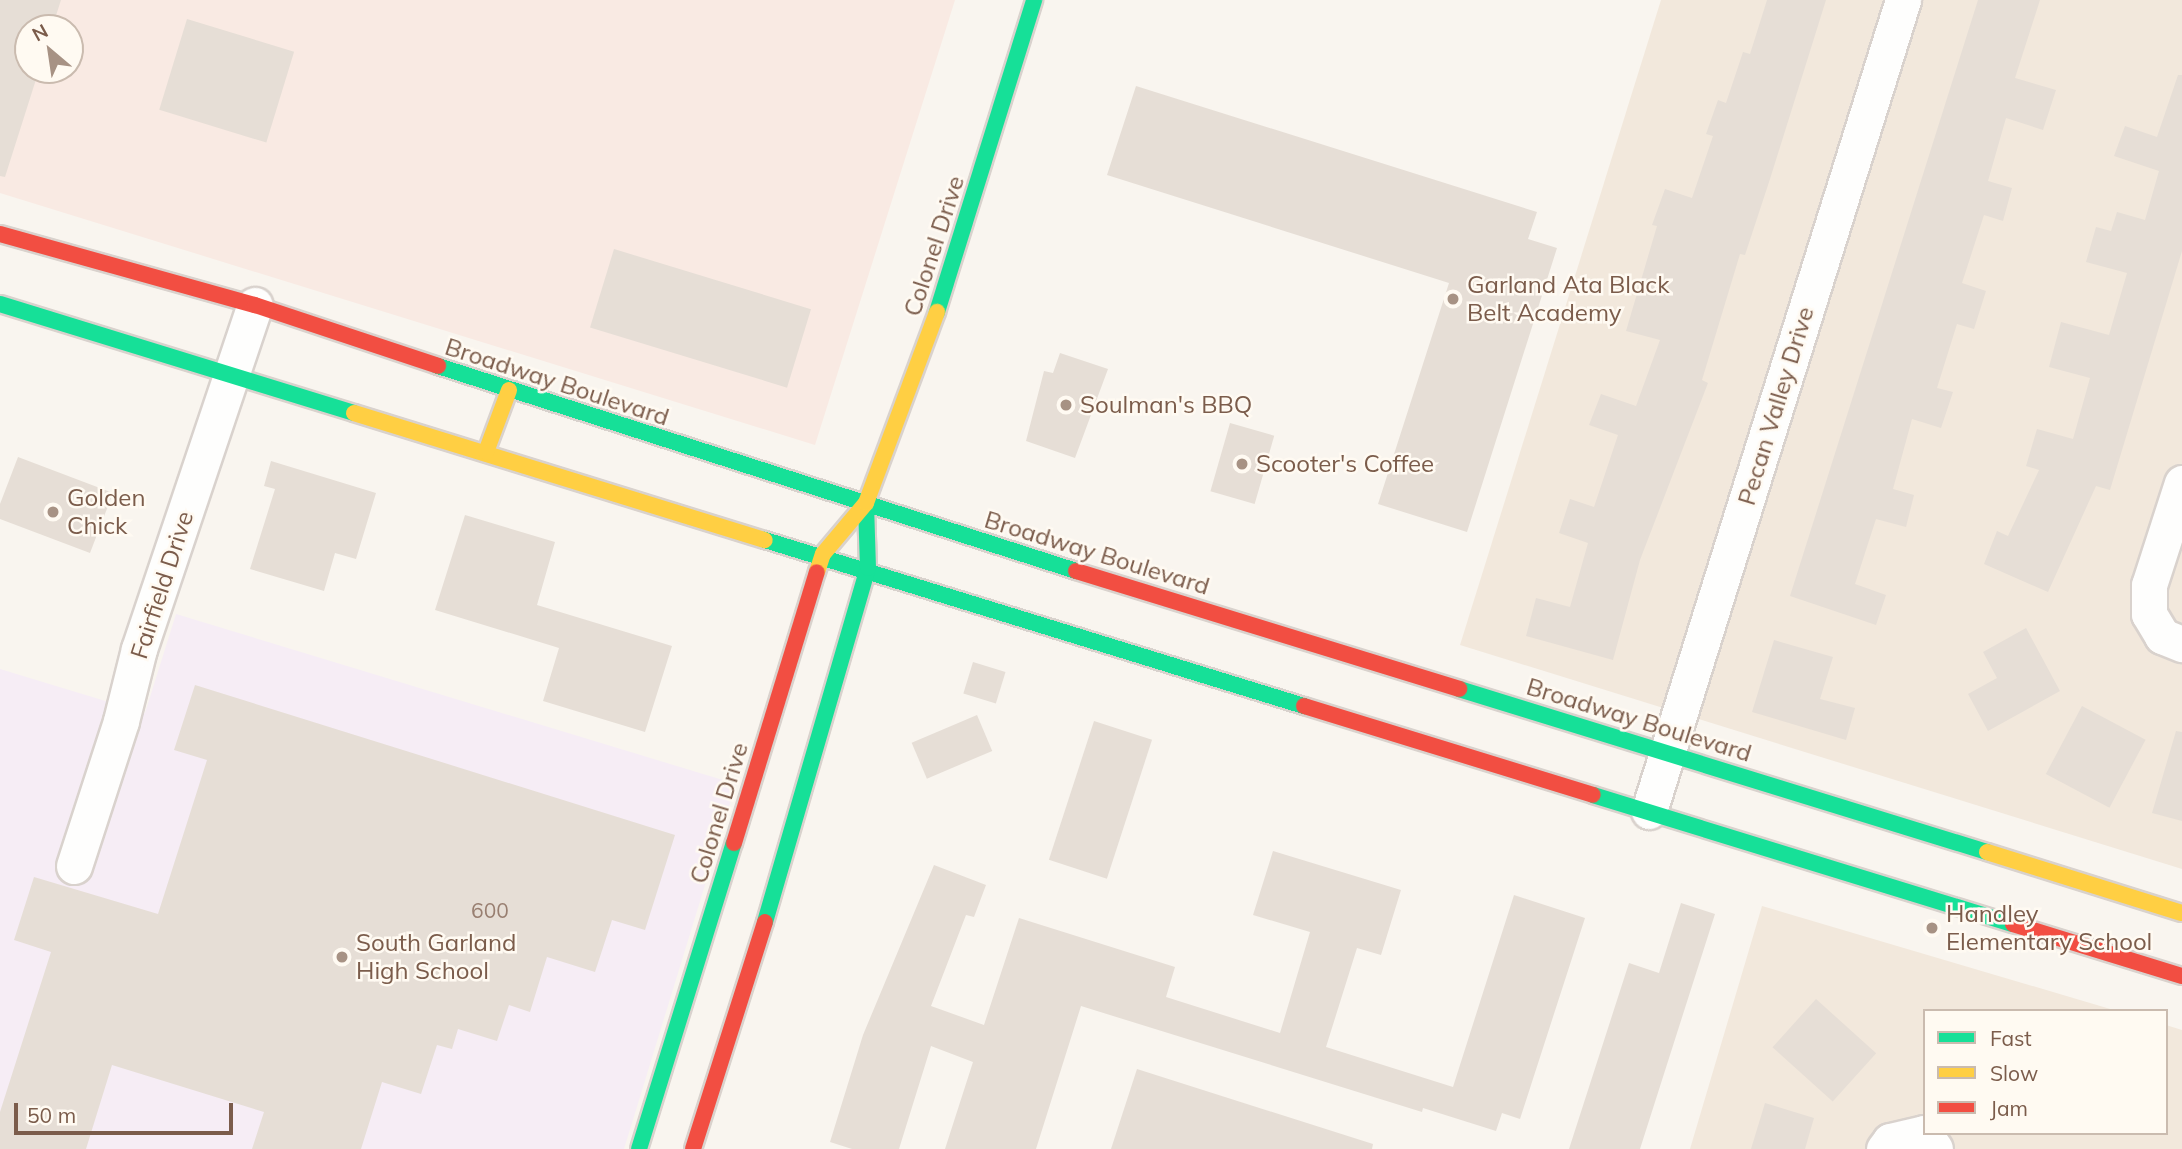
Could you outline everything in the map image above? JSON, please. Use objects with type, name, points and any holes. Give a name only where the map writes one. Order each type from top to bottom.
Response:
[{"type":"main road","name":"Colonel Drive","points":[[639,1149],[823,554],[866,503],[935,318],[1034,0]]},
{"type":"main road","name":"Broadway Boulevard","points":[[0,234],[255,305],[509,390],[866,503],[2182,913]]},
{"type":"main road","points":[[0,304],[869,568],[1242,678],[1649,811],[2182,976]]},
{"type":"main road","points":[[486,452],[509,390]]},
{"type":"main road","name":"Colonel Drive","points":[[693,1149],[794,830],[869,568],[866,503]]},
{"type":"main road","points":[[1252,650],[1260,627]]},
{"type":"street","name":"Pecan Valley Drive","points":[[1649,811],[1903,0]]},
{"type":"street","name":"Fairfield Drive","points":[[74,866],[121,722],[139,649],[255,305]]},
{"type":"street","points":[[2182,483],[2150,585],[2149,614],[2162,636],[2182,644]]},
{"type":"street","points":[[1885,1149],[1890,1141],[1923,1133]]},
{"type":"shaded area","points":[[0,0],[955,0],[815,445],[0,193]]},
{"type":"shaded area","points":[[1661,0],[2182,0],[2182,869],[1460,645]]},
{"type":"shaded area","name":"South Garland High School","points":[[176,614],[736,784],[624,1149],[0,1149],[0,669],[145,713]]},
{"type":"shaded area","points":[[1762,906],[2110,1009],[1923,1009],[1923,1135],[2168,1135],[2168,1026],[2182,1030],[2182,1149],[1690,1149]]},
{"type":"building","points":[[0,0],[61,0],[56,14],[14,14],[14,84],[35,84],[5,177],[0,176]]},
{"type":"building","points":[[1767,0],[1826,0],[1745,255],[1740,254],[1702,380],[1708,383],[1640,560],[1613,660],[1526,636],[1536,598],[1570,607],[1588,543],[1559,533],[1570,499],[1594,507],[1618,435],[1589,425],[1601,394],[1636,406],[1660,340],[1626,331],[1657,226],[1652,225],[1665,189],[1692,198],[1713,136],[1706,134],[1718,100],[1726,103],[1743,52],[1750,54]]},
{"type":"building","points":[[1978,0],[2040,0],[2015,78],[2056,90],[2043,130],[2006,118],[1988,181],[2012,188],[2003,221],[1984,215],[1962,283],[1986,291],[1974,329],[1957,324],[1937,388],[1953,392],[1941,428],[1912,419],[1893,489],[1914,495],[1906,527],[1876,519],[1855,584],[1886,595],[1876,625],[1790,596]]},
{"type":"building","points":[[187,19],[294,52],[266,143],[159,110]]},
{"type":"building","points":[[2178,75],[2182,75],[2182,251],[2110,490],[2096,486],[2048,592],[1984,564],[1997,531],[2008,536],[2039,470],[2026,466],[2037,429],[2073,439],[2090,378],[2049,367],[2061,322],[2109,335],[2127,273],[2086,262],[2096,227],[2111,231],[2117,212],[2145,220],[2159,171],[2114,156],[2125,126],[2157,137]]},
{"type":"building","points":[[1136,86],[1537,212],[1528,239],[1557,248],[1467,532],[1378,504],[1449,283],[1107,175]]},
{"type":"building","points":[[614,249],[811,309],[787,388],[590,327]]},
{"type":"building","name":"Soulman's BBQ","points":[[1060,353],[1108,369],[1075,458],[1026,441],[1044,371],[1053,373]]},
{"type":"building","name":"Scooter's Coffee","points":[[1230,423],[1274,436],[1255,504],[1210,491]]},
{"type":"building","name":"Golden Chick","points":[[18,457],[113,493],[90,553],[0,519],[0,504]]},
{"type":"building","points":[[271,461],[376,493],[356,559],[335,553],[324,591],[250,569],[275,489],[264,486]]},
{"type":"building","points":[[465,515],[555,542],[537,605],[672,646],[645,732],[543,701],[559,648],[435,610]]},
{"type":"building","points":[[2026,628],[2060,691],[1988,731],[1968,694],[1997,678],[1983,652]]},
{"type":"building","points":[[1774,640],[1833,657],[1820,699],[1855,708],[1846,740],[1752,712]]},
{"type":"building","points":[[973,662],[1006,672],[996,703],[963,694]]},
{"type":"building","name":"South Garland High School","points":[[195,685],[675,835],[645,930],[612,920],[595,972],[547,957],[530,1012],[509,1005],[497,1041],[458,1029],[452,1049],[437,1045],[421,1094],[382,1082],[361,1149],[252,1149],[264,1112],[112,1065],[86,1149],[0,1149],[0,1112],[51,952],[14,940],[34,877],[158,914],[207,760],[174,750]]},
{"type":"building","points":[[2082,706],[2146,740],[2109,808],[2046,774]]},
{"type":"building","points":[[977,715],[992,751],[927,779],[912,743]]},
{"type":"building","points":[[1094,721],[1152,740],[1107,879],[1049,860]]},
{"type":"building","points":[[2176,731],[2182,732],[2182,821],[2152,813]]},
{"type":"building","points":[[1273,851],[1401,890],[1381,955],[1357,948],[1326,1047],[1453,1087],[1514,895],[1585,918],[1520,1119],[1502,1113],[1496,1131],[1423,1108],[1422,1112],[1081,1006],[1036,1149],[945,1149],[973,1062],[931,1046],[899,1149],[852,1149],[830,1142],[863,1035],[934,865],[986,885],[974,917],[966,915],[931,1006],[984,1025],[1019,918],[1175,967],[1166,997],[1280,1033],[1310,932],[1253,915]]},
{"type":"building","points":[[1681,903],[1715,914],[1640,1149],[1569,1149],[1629,963],[1659,973]]},
{"type":"building","points":[[1816,999],[1876,1053],[1833,1102],[1773,1047]]},
{"type":"building","points":[[1137,1069],[1373,1144],[1372,1149],[1111,1149]]},
{"type":"building","points":[[1765,1103],[1814,1118],[1805,1149],[1751,1149]]},
{"type":"traffic: fast","points":[[937,312],[1034,0]]},
{"type":"traffic: fast","points":[[0,304],[354,413]]},
{"type":"traffic: fast","points":[[438,366],[1076,571]]},
{"type":"traffic: fast","points":[[765,922],[868,568],[866,503]]},
{"type":"traffic: fast","points":[[765,540],[1304,706]]},
{"type":"traffic: fast","points":[[1459,689],[1987,852]]},
{"type":"traffic: fast","points":[[1593,795],[2013,924]]},
{"type":"traffic: fast","points":[[639,1149],[734,843]]},
{"type":"traffic: slow","points":[[817,572],[823,554],[866,503],[937,312]]},
{"type":"traffic: slow","points":[[486,452],[509,390]]},
{"type":"traffic: slow","points":[[354,413],[765,540]]},
{"type":"traffic: slow","points":[[1987,852],[2182,913]]},
{"type":"traffic: jam","points":[[0,234],[255,305],[438,366]]},
{"type":"traffic: jam","points":[[1076,571],[1459,689]]},
{"type":"traffic: jam","points":[[734,843],[817,572]]},
{"type":"traffic: jam","points":[[1304,706],[1593,795]]},
{"type":"traffic: jam","points":[[693,1149],[765,922]]},
{"type":"traffic: jam","points":[[2013,924],[2182,976]]},
{"type":"place","name":"Garland Ata Black Belt Academy","points":[[1453,299]]},
{"type":"place","name":"Soulman's BBQ","points":[[1066,405]]},
{"type":"place","name":"Scooter's Coffee","points":[[1242,464]]},
{"type":"place","name":"Golden Chick","points":[[53,512]]},
{"type":"place","name":"Handley Elementary School","points":[[1932,928]]},
{"type":"place","name":"South Garland High School","points":[[342,957]]}]
